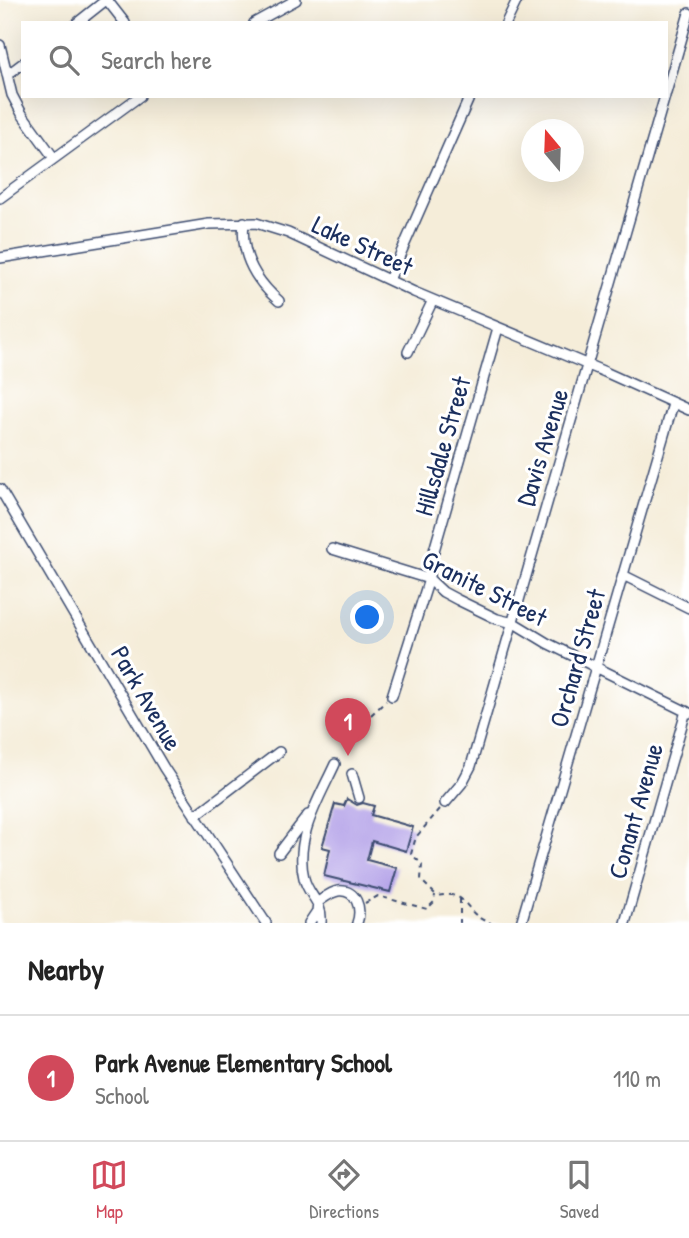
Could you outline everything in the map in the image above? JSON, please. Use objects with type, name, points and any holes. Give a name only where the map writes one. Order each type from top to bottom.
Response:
[{"type":"street","points":[[80,21],[106,0],[123,21]]},
{"type":"street","points":[[258,21],[296,0]]},
{"type":"street","points":[[507,21],[517,0]]},
{"type":"street","name":"Davis Avenue","points":[[668,88],[689,13]]},
{"type":"street","points":[[0,45],[12,94],[22,114],[54,158]]},
{"type":"street","points":[[7,75],[21,65]]},
{"type":"street","points":[[0,198],[137,98]]},
{"type":"street","points":[[389,280],[469,98]]},
{"type":"street","name":"Davis Avenue","points":[[445,803],[462,783],[471,766],[665,98]]},
{"type":"street","points":[[244,222],[243,240],[250,266],[279,301]]},
{"type":"street","name":"Lake Street","points":[[0,258],[195,226],[244,222],[278,229],[433,300],[689,410]]},
{"type":"street","points":[[408,352],[433,300]]},
{"type":"street","name":"Hillsdale Street","points":[[393,696],[429,579],[429,568],[447,502],[498,328]]},
{"type":"street","name":"Orchard Street","points":[[521,923],[673,404]]},
{"type":"street","name":"Park Avenue","points":[[0,489],[149,745],[266,923]]},
{"type":"street","name":"Granite Street","points":[[332,549],[429,579],[435,586],[458,600],[498,619],[514,623],[537,638],[688,712]]},
{"type":"street","points":[[623,575],[689,608]]},
{"type":"street","name":"Conant Avenue","points":[[625,923],[688,712]]},
{"type":"street","points":[[195,816],[279,752]]},
{"type":"street","points":[[321,923],[318,902],[303,876],[303,848],[312,811],[335,764]]},
{"type":"street","points":[[352,774],[359,798]]},
{"type":"street","points":[[279,853],[312,811]]},
{"type":"street","points":[[285,844],[297,843],[303,848]]},
{"type":"street","points":[[318,902],[337,891],[347,892],[355,897],[359,905],[357,923]]},
{"type":"street","points":[[309,923],[317,911],[318,902]]},
{"type":"path","points":[[371,715],[393,696]]},
{"type":"path","points":[[445,803],[416,837],[411,854],[422,864],[421,880],[437,896],[450,894],[460,898],[475,917],[491,923]]},
{"type":"path","points":[[359,905],[378,896],[427,909],[434,902],[435,894]]},
{"type":"path","points":[[460,898],[460,923]]},
{"type":"building","points":[[347,799],[357,805],[363,803],[374,806],[371,815],[413,827],[406,851],[372,841],[367,860],[397,868],[390,892],[324,876],[330,849],[322,847],[335,804],[344,806]]},
{"type":"place","name":"Park Avenue Elementary School","points":[[348,756]]}]
